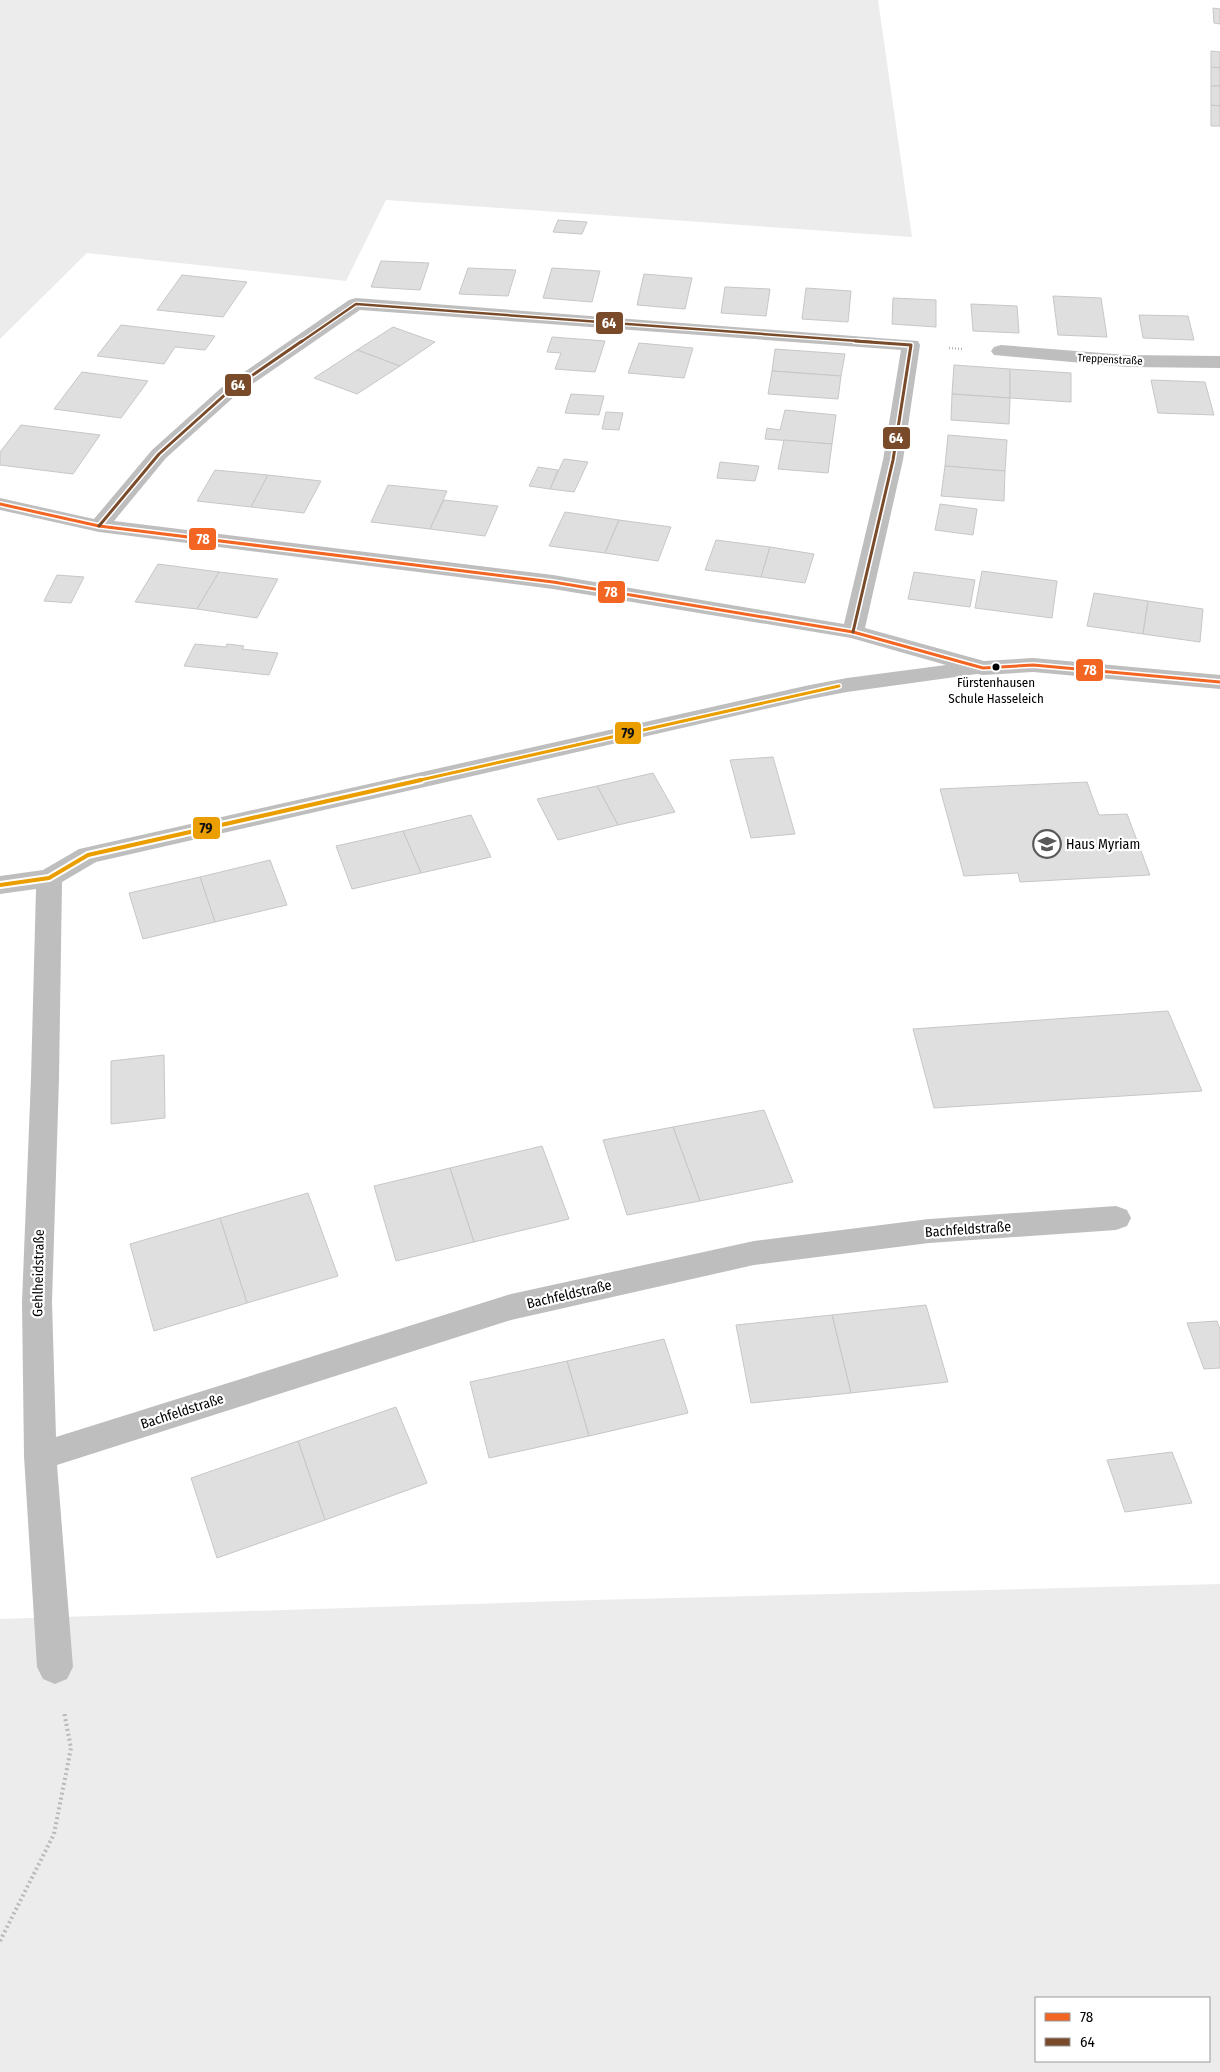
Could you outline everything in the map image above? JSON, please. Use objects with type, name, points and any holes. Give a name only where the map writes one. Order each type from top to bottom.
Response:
[{"type":"street","points":[[99,526],[158,454],[228,392],[356,304],[911,345],[893,460],[853,632]]},
{"type":"street","name":"Treppenstraße","points":[[1001,351],[1127,360],[1220,362]]},
{"type":"street","points":[[0,504],[99,526],[553,582],[853,632],[983,668]]},
{"type":"street","points":[[0,885],[49,878],[88,855],[847,685],[983,668],[1033,665],[1220,682]]},
{"type":"street","name":"Gehlheidstraße","points":[[49,878],[45,1078],[37,1302],[40,1456],[55,1667]]},
{"type":"street","name":"Bachfeldstraße","points":[[40,1456],[511,1307],[754,1253],[930,1231],[1116,1218]]},
{"type":"path","points":[[911,345],[1001,351]]},
{"type":"path","points":[[0,1941],[54,1834],[71,1748],[55,1667]]},
{"type":"shaded area","points":[[0,0],[878,0],[912,237],[386,200],[346,281],[87,253],[0,339]]},
{"type":"shaded area","points":[[1220,1584],[1220,2072],[0,2072],[0,1619],[594,1600]]},
{"type":"building","points":[[1213,8],[1220,9],[1220,24],[1214,23]]},
{"type":"building","points":[[1211,51],[1220,52],[1220,68],[1211,67]]},
{"type":"building","points":[[1211,67],[1220,68],[1220,86],[1211,86]]},
{"type":"building","points":[[1211,86],[1220,86],[1220,106],[1211,105]]},
{"type":"building","points":[[1211,105],[1220,106],[1220,126],[1211,126]]},
{"type":"building","points":[[558,220],[587,222],[582,234],[553,232]]},
{"type":"building","points":[[381,261],[429,263],[420,290],[371,287]]},
{"type":"building","points":[[468,268],[516,270],[508,296],[459,294]]},
{"type":"building","points":[[552,268],[600,271],[592,302],[543,298]]},
{"type":"building","points":[[644,274],[692,278],[685,309],[637,305]]},
{"type":"building","points":[[182,275],[247,282],[223,317],[157,310]]},
{"type":"building","points":[[725,287],[770,289],[766,316],[721,313]]},
{"type":"building","points":[[806,288],[851,291],[848,322],[802,319]]},
{"type":"building","points":[[1053,296],[1101,298],[1107,337],[1058,335]]},
{"type":"building","points":[[893,298],[936,300],[936,327],[892,324]]},
{"type":"building","points":[[971,304],[1017,306],[1019,333],[973,331]]},
{"type":"building","points":[[1139,315],[1188,316],[1194,340],[1143,338]]},
{"type":"building","points":[[121,325],[215,336],[205,350],[175,347],[164,364],[97,356]]},
{"type":"building","points":[[393,327],[435,342],[400,366],[357,350]]},
{"type":"building","points":[[552,337],[605,341],[595,372],[555,369],[561,353],[547,352]]},
{"type":"building","points":[[639,343],[693,348],[684,378],[628,373]]},
{"type":"building","points":[[775,349],[845,354],[841,376],[772,371]]},
{"type":"building","points":[[357,350],[400,366],[357,394],[314,378]]},
{"type":"building","points":[[954,365],[1010,369],[1010,398],[952,394]]},
{"type":"building","points":[[1010,369],[1071,373],[1071,402],[1010,398]]},
{"type":"building","points":[[772,371],[841,376],[838,399],[768,394]]},
{"type":"building","points":[[82,372],[148,381],[121,418],[54,409]]},
{"type":"building","points":[[1151,380],[1205,382],[1214,415],[1158,413]]},
{"type":"building","points":[[571,394],[604,396],[599,415],[565,413]]},
{"type":"building","points":[[952,394],[1010,398],[1009,424],[951,420]]},
{"type":"building","points":[[785,410],[836,415],[832,444],[765,439],[767,428],[780,430]]},
{"type":"building","points":[[606,412],[623,413],[619,430],[602,429]]},
{"type":"building","points":[[21,425],[100,435],[73,474],[0,465],[0,452]]},
{"type":"building","points":[[948,435],[1007,440],[1005,471],[945,466]]},
{"type":"building","points":[[784,440],[832,444],[828,473],[778,469]]},
{"type":"building","points":[[564,459],[588,462],[574,492],[550,489]]},
{"type":"building","points":[[720,462],[759,466],[755,481],[717,478]]},
{"type":"building","points":[[945,466],[1005,471],[1004,501],[941,496]]},
{"type":"building","points":[[538,467],[558,470],[550,489],[529,486]]},
{"type":"building","points":[[215,470],[268,475],[251,507],[197,501]]},
{"type":"building","points":[[268,475],[321,481],[304,513],[251,507]]},
{"type":"building","points":[[388,485],[447,491],[430,529],[371,522]]},
{"type":"building","points":[[444,500],[498,506],[485,536],[430,529]]},
{"type":"building","points":[[940,504],[977,509],[973,535],[935,530]]},
{"type":"building","points":[[565,512],[619,520],[605,553],[549,546]]},
{"type":"building","points":[[619,520],[671,527],[658,561],[605,553]]},
{"type":"building","points":[[716,540],[770,547],[761,577],[705,570]]},
{"type":"building","points":[[770,547],[814,554],[805,583],[761,577]]},
{"type":"building","points":[[158,564],[219,572],[197,609],[135,602]]},
{"type":"building","points":[[982,571],[1057,581],[1052,618],[975,608]]},
{"type":"building","points":[[219,572],[278,579],[257,618],[197,609]]},
{"type":"building","points":[[914,572],[975,580],[970,607],[908,599]]},
{"type":"building","points":[[57,575],[84,577],[71,603],[44,601]]},
{"type":"building","points":[[1094,593],[1148,601],[1143,634],[1087,626]]},
{"type":"building","points":[[1148,601],[1203,609],[1200,642],[1143,634]]},
{"type":"building","points":[[195,644],[226,647],[227,644],[244,646],[242,649],[278,653],[269,675],[184,666]]},
{"type":"building","points":[[773,757],[795,834],[751,838],[730,760]]},
{"type":"building","points":[[653,773],[675,812],[618,825],[597,786]]},
{"type":"building","name":"Haus Myriam","points":[[1087,782],[1099,815],[1127,814],[1150,875],[1020,882],[1018,873],[964,876],[940,789]]},
{"type":"building","points":[[597,786],[618,825],[558,840],[537,799]]},
{"type":"building","points":[[471,815],[491,857],[421,873],[403,831]]},
{"type":"building","points":[[403,831],[421,873],[352,889],[336,846]]},
{"type":"building","points":[[270,860],[287,905],[215,922],[200,877]]},
{"type":"building","points":[[200,877],[215,922],[143,939],[129,893]]},
{"type":"building","points":[[1168,1011],[1202,1091],[934,1108],[913,1029]]},
{"type":"building","points":[[164,1055],[165,1118],[111,1124],[111,1061]]},
{"type":"building","points":[[764,1110],[793,1182],[700,1201],[673,1127]]},
{"type":"building","points":[[673,1127],[700,1201],[627,1215],[603,1140]]},
{"type":"building","points":[[542,1146],[569,1219],[474,1242],[450,1168]]},
{"type":"building","points":[[450,1168],[474,1242],[396,1261],[374,1186]]},
{"type":"building","points":[[308,1193],[338,1276],[247,1303],[220,1218]]},
{"type":"building","points":[[220,1218],[247,1303],[154,1331],[130,1244]]},
{"type":"building","points":[[926,1305],[948,1382],[851,1393],[832,1315]]},
{"type":"building","points":[[832,1315],[851,1393],[751,1403],[736,1325]]},
{"type":"building","points":[[1217,1321],[1220,1329],[1220,1368],[1204,1369],[1187,1323]]},
{"type":"building","points":[[664,1339],[688,1413],[589,1436],[567,1361]]},
{"type":"building","points":[[567,1361],[589,1436],[489,1458],[470,1382]]},
{"type":"building","points":[[396,1407],[427,1483],[325,1520],[298,1441]]},
{"type":"building","points":[[298,1441],[325,1520],[217,1558],[191,1478]]},
{"type":"building","points":[[1172,1452],[1192,1503],[1125,1512],[1107,1460]]},
{"type":"transit line","name":"64","points":[[99,526],[159,454],[228,392],[356,304],[911,345],[893,460],[853,632]]},
{"type":"transit line","name":"78","points":[[0,504],[99,526],[553,582],[853,632],[983,668],[1033,665],[1220,682]]},
{"type":"transit line","name":"79","points":[[0,885],[49,878],[88,855],[839,686]]},
{"type":"place","name":"Fürstenhausen Schule Hasseleich","points":[[996,667]]},
{"type":"place","name":"Haus Myriam","points":[[1047,844]]}]
